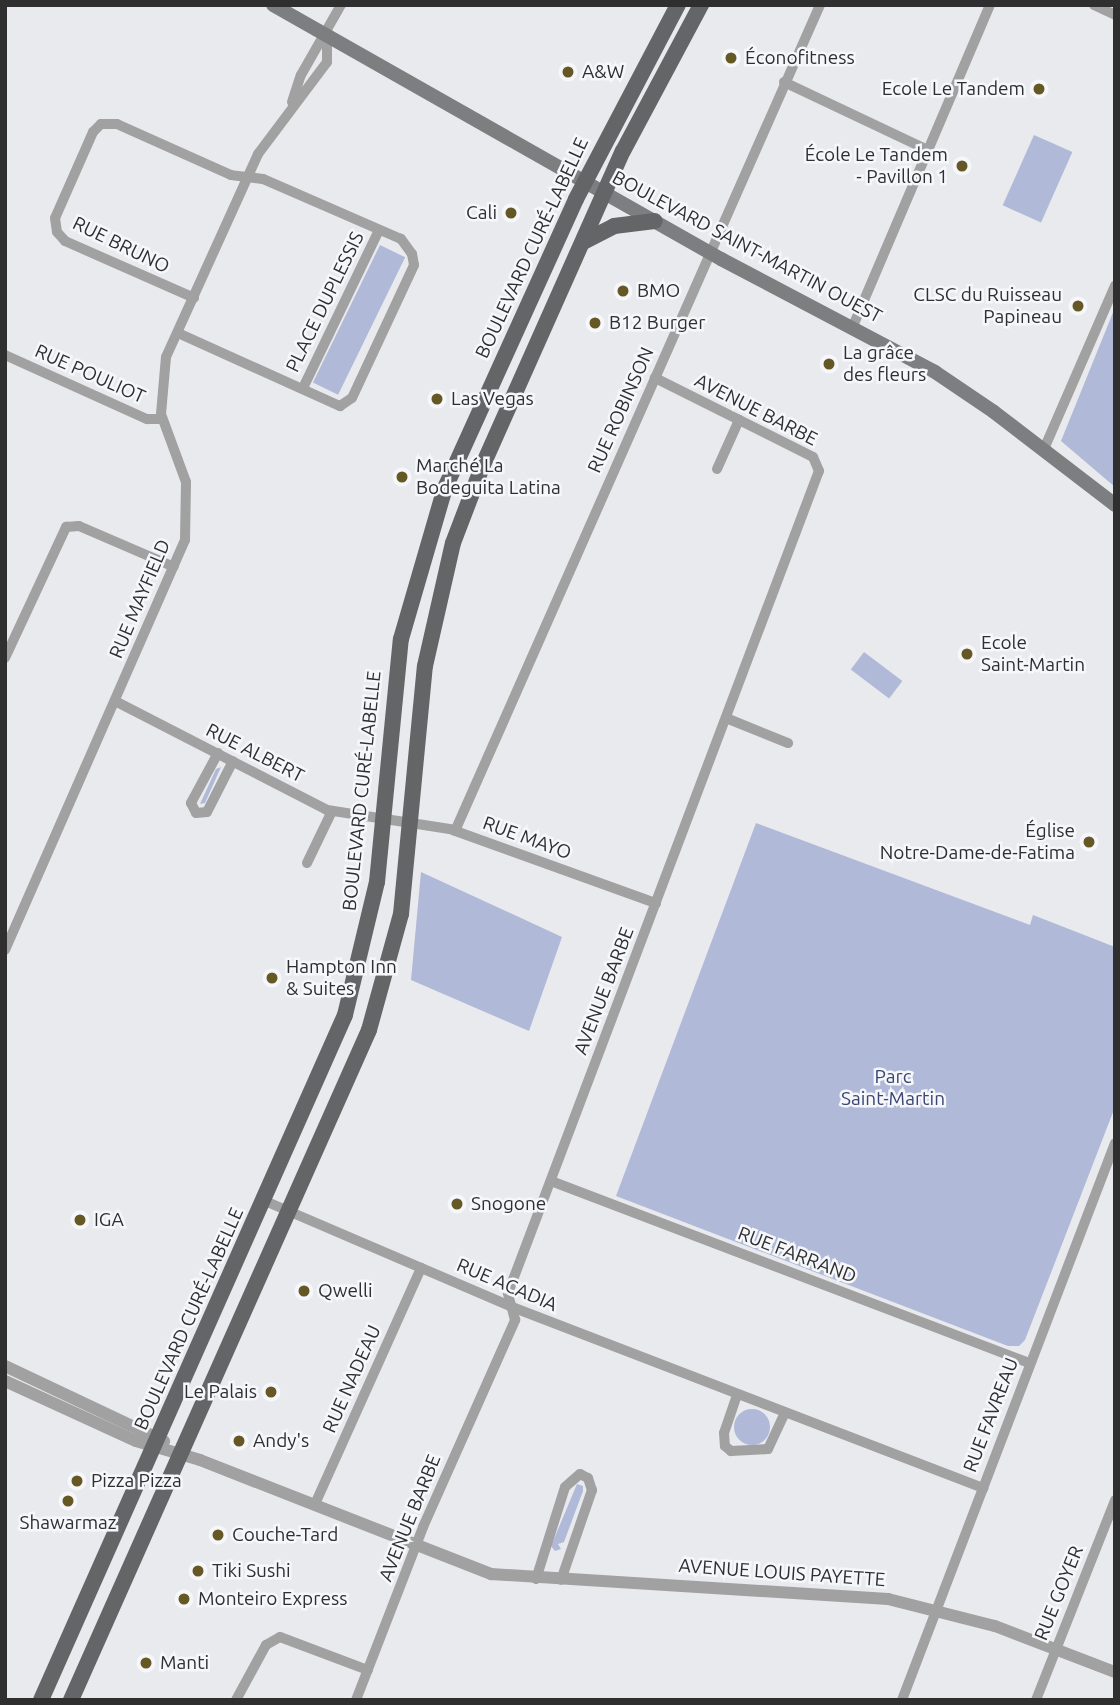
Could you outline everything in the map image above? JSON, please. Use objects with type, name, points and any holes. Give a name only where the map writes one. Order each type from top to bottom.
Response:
[{"type":"main road","name":"BOULEVARD SAINT-MARTIN OUEST","points":[[273,5],[710,253],[853,326],[951,382],[1044,449],[1115,505]]},
{"type":"main road","name":"BOULEVARD CURÉ-LABELLE","points":[[41,1700],[265,1201],[352,993],[374,900],[397,656],[430,530],[462,448],[585,181],[678,5]]},
{"type":"main road","points":[[71,1700],[290,1211],[377,1006],[401,914],[425,666],[451,550],[478,476],[653,88],[701,5]]},
{"type":"main road","points":[[583,242],[614,226],[656,221]]},
{"type":"street","points":[[327,36],[341,5]]},
{"type":"street","name":"RUE ROBINSON","points":[[455,831],[820,5]]},
{"type":"street","points":[[853,326],[990,5]]},
{"type":"street","points":[[1094,5],[1115,15]]},
{"type":"street","name":"RUE MAYFIELD","points":[[291,104],[300,75],[327,36]]},
{"type":"street","name":"RUE MAYFIELD","points":[[5,950],[186,536],[188,499],[162,419],[162,370],[247,176],[291,104],[327,62],[327,36]]},
{"type":"street","points":[[784,82],[928,150]]},
{"type":"street","name":"RUE BRUNO","points":[[194,298],[65,241],[57,232],[55,218],[93,132],[102,124],[117,124],[231,176],[247,176]]},
{"type":"street","name":"PLACE DUPLESSIS","points":[[178,333],[340,406],[352,398],[414,265],[412,254],[401,239],[378,232],[263,178],[247,176]]},
{"type":"street","name":"PLACE DUPLESSIS","points":[[303,388],[378,232]]},
{"type":"street","points":[[1044,449],[1115,286]]},
{"type":"street","name":"RUE POULIOT","points":[[7,359],[146,419],[162,419]]},
{"type":"street","name":"AVENUE BARBE","points":[[356,1700],[416,1547],[515,1320],[508,1293],[819,467],[813,457],[655,378]]},
{"type":"street","points":[[717,469],[739,420]]},
{"type":"street","points":[[5,658],[66,527],[83,527],[174,567]]},
{"type":"street","name":"RUE ALBERT","points":[[115,701],[332,811],[383,819]]},
{"type":"street","points":[[726,718],[788,743]]},
{"type":"street","points":[[218,753],[191,803],[196,813],[207,812],[233,761]]},
{"type":"street","points":[[307,863],[332,811]]},
{"type":"street","name":"RUE MAYO","points":[[383,819],[455,831],[656,904]]},
{"type":"street","name":"RUE FAVREAU","points":[[902,1700],[1115,1143]]},
{"type":"street","name":"RUE FARRAND","points":[[551,1181],[1029,1363]]},
{"type":"street","name":"RUE ACADIA","points":[[265,1201],[512,1307],[983,1488]]},
{"type":"street","name":"RUE NADEAU","points":[[315,1504],[421,1268]]},
{"type":"street","points":[[5,1366],[157,1442]]},
{"type":"street","points":[[5,1381],[157,1442]]},
{"type":"street","points":[[737,1395],[724,1433],[729,1450],[766,1451],[785,1413]]},
{"type":"street","name":"AVENUE LOUIS PAYETTE","points":[[157,1442],[416,1547],[491,1574],[561,1580],[826,1592],[936,1609],[1056,1649],[1115,1672]]},
{"type":"street","points":[[536,1578],[565,1487],[580,1474],[588,1478],[592,1490],[561,1580]]},
{"type":"street","name":"RUE GOYER","points":[[1036,1700],[1112,1516],[1115,1500]]},
{"type":"street","points":[[236,1700],[265,1648],[279,1637],[368,1670]]},
{"type":"green space","points":[[1034,135],[1072,152],[1041,222],[1003,205]]},
{"type":"green space","points":[[380,245],[405,257],[338,395],[313,383]]},
{"type":"green space","points":[[1115,311],[1115,487],[1061,441]]},
{"type":"green space","points":[[864,652],[902,681],[889,698],[851,670]]},
{"type":"green space","points":[[221,767],[205,803],[200,804],[216,769]]},
{"type":"green space","name":"Parc Saint-Martin","points":[[756,823],[1030,925],[1033,915],[1115,947],[1115,1107],[1025,1340],[1019,1346],[1008,1346],[616,1196]]},
{"type":"green space","points":[[421,872],[562,937],[529,1031],[411,980]]},
{"type":"green space","points":[[752,1409],[765,1414],[770,1427],[765,1440],[752,1445],[739,1440],[734,1427],[739,1414]]},
{"type":"green space","points":[[577,1484],[583,1486],[583,1491],[564,1542],[558,1544],[561,1549],[555,1551],[551,1546]]},
{"type":"place","name":"Éconofitness","points":[[731,58]]},
{"type":"place","name":"A&W","points":[[568,72]]},
{"type":"place","name":"Ecole Le Tandem","points":[[1039,89]]},
{"type":"place","name":"École Le Tandem - Pavillon 1","points":[[962,166]]},
{"type":"place","name":"Cali","points":[[511,213]]},
{"type":"place","name":"BMO","points":[[623,291]]},
{"type":"place","name":"CLSC du Ruisseau Papineau","points":[[1078,306]]},
{"type":"place","name":"B12 Burger","points":[[595,323]]},
{"type":"place","name":"La grâce des fleurs","points":[[829,364]]},
{"type":"place","name":"Las Vegas","points":[[437,399]]},
{"type":"place","name":"Marché La Bodeguita Latina","points":[[402,477]]},
{"type":"place","name":"Ecole Saint-Martin","points":[[967,654]]},
{"type":"place","name":"Église Notre-Dame-de-Fatima","points":[[1089,842]]},
{"type":"place","name":"Hampton Inn & Suites","points":[[272,978]]},
{"type":"place","name":"Snogone","points":[[457,1204]]},
{"type":"place","name":"IGA","points":[[80,1220]]},
{"type":"place","name":"Qwelli","points":[[304,1291]]},
{"type":"place","name":"Le Palais","points":[[271,1392]]},
{"type":"place","name":"Andy's","points":[[239,1441]]},
{"type":"place","name":"Pizza Pizza","points":[[77,1481]]},
{"type":"place","name":"Shawarmaz","points":[[68,1501]]},
{"type":"place","name":"Couche-Tard","points":[[218,1535]]},
{"type":"place","name":"Tiki Sushi","points":[[198,1571]]},
{"type":"place","name":"Monteiro Express","points":[[184,1599]]},
{"type":"place","name":"Manti","points":[[146,1663]]}]
